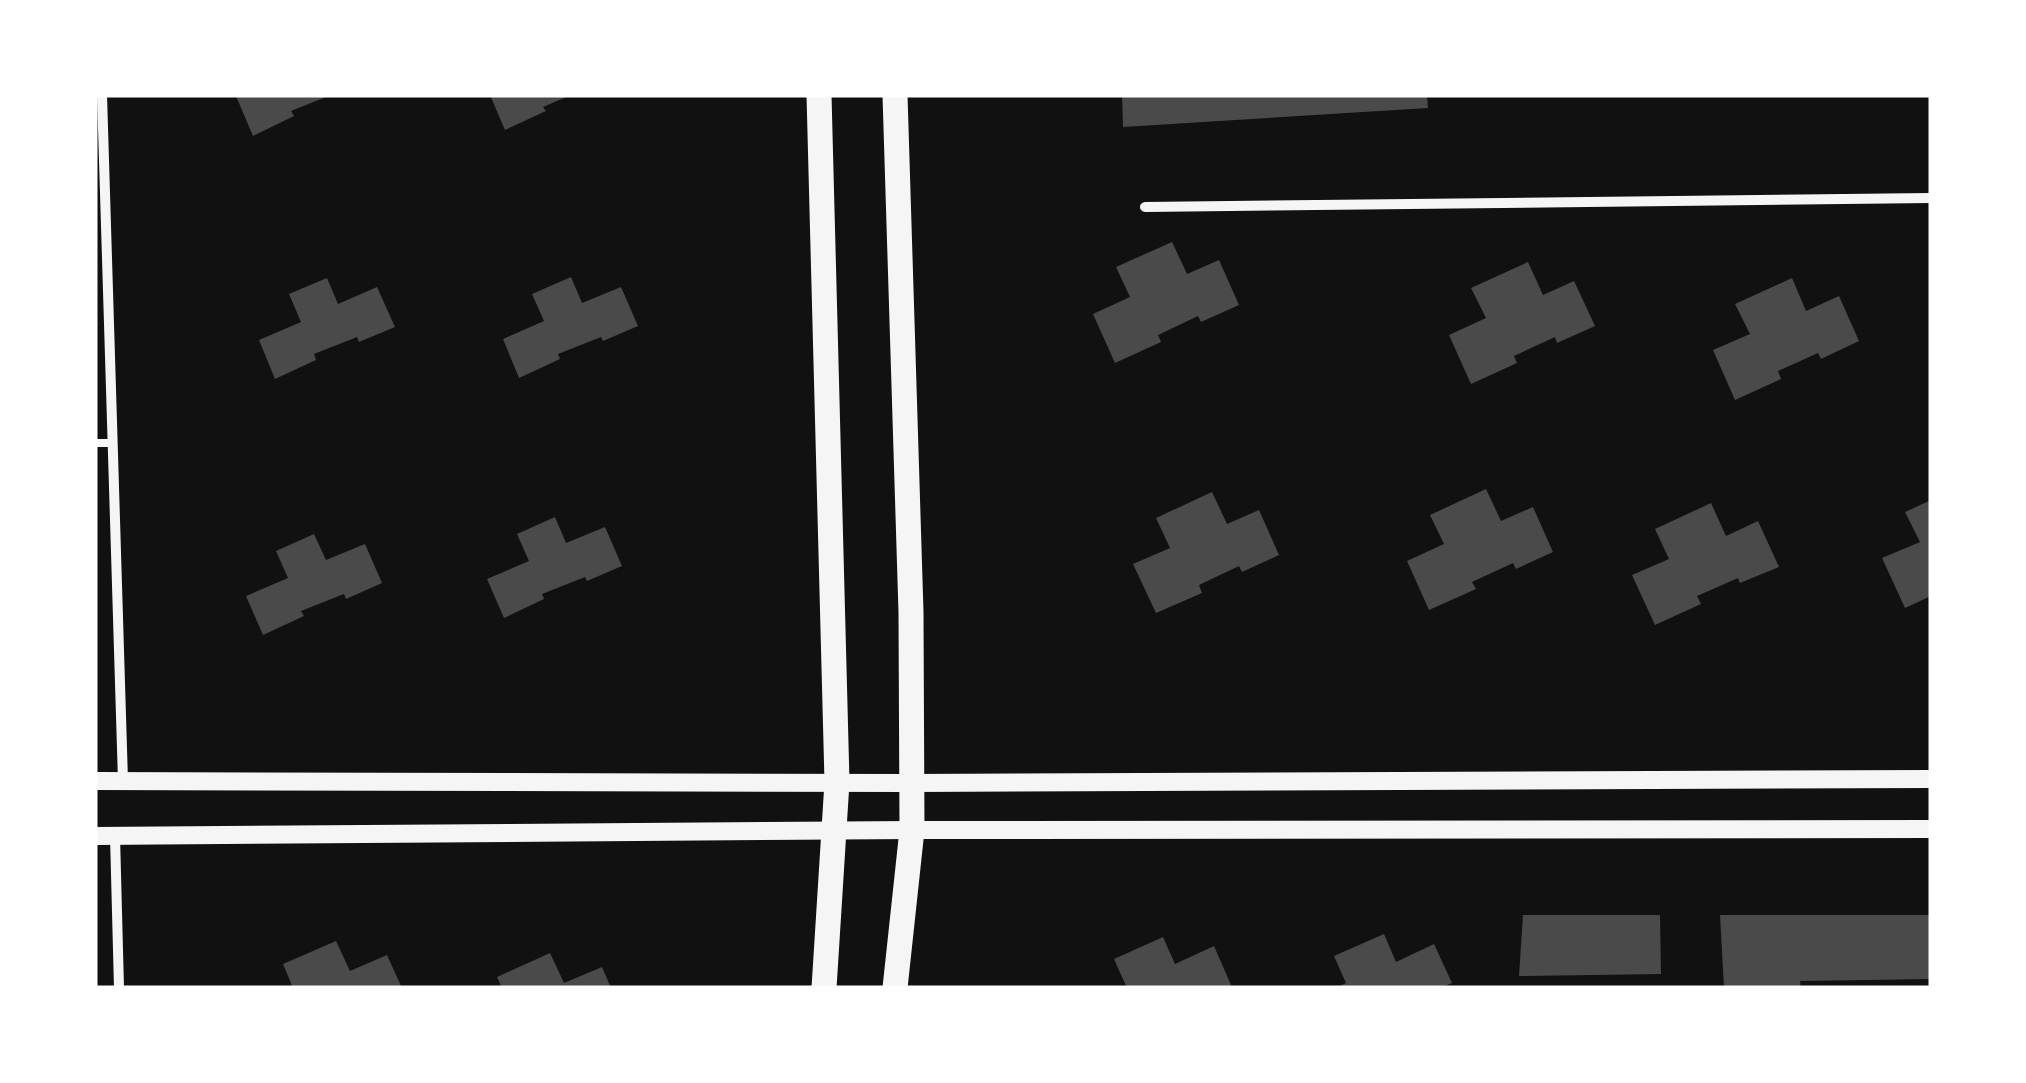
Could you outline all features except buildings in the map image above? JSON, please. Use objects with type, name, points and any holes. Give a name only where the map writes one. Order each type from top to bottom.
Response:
[{"type":"main road","points":[[818,95],[838,782],[824,988]]},
{"type":"main road","points":[[895,95],[911,612],[912,783],[912,830],[895,988]]},
{"type":"street","points":[[102,95],[123,781]]},
{"type":"street","points":[[1145,207],[1931,198]]},
{"type":"street","points":[[95,781],[1931,779]]},
{"type":"street","points":[[95,836],[1931,829]]},
{"type":"street","points":[[115,836],[119,988]]},
{"type":"lane","points":[[95,443],[111,443]]}]
